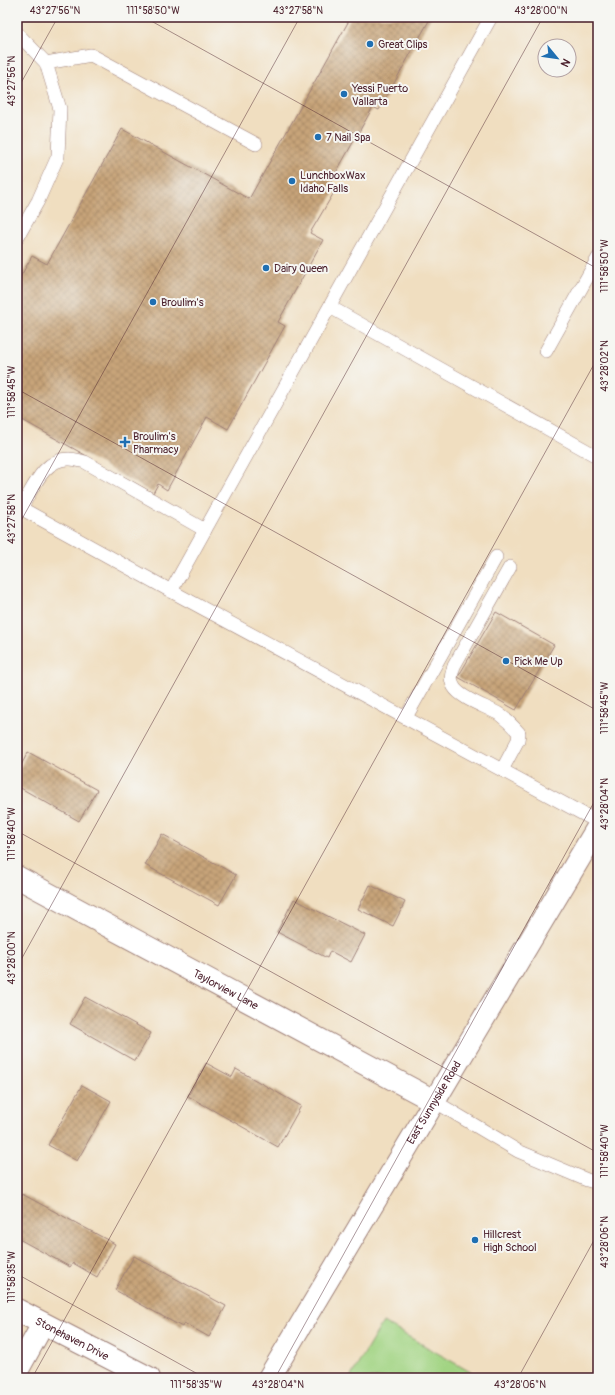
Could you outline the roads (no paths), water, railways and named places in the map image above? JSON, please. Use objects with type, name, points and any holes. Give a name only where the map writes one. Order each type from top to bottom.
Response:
[{"type":"street","name":"East Sunnyside Road","points":[[269,1378],[598,827]]},
{"type":"street","name":"Taylorview Lane","points":[[17,877],[434,1101]]},
{"type":"street","name":"Stonehaven Drive","points":[[17,1310],[149,1378]]},
{"type":"street","points":[[17,1371],[43,1324]]},
{"type":"lane","points":[[171,591],[492,17]]},
{"type":"lane","points":[[17,33],[46,63],[60,109],[58,156],[38,201],[17,238]]},
{"type":"lane","points":[[46,63],[91,55],[256,144]]},
{"type":"lane","points":[[546,351],[598,258]]},
{"type":"lane","points":[[330,307],[598,457]]},
{"type":"lane","points":[[205,530],[86,462],[70,459],[57,461],[47,466],[19,507],[598,822]]},
{"type":"lane","points":[[406,717],[496,557]]},
{"type":"lane","points":[[502,770],[518,740],[519,733],[511,724],[498,714],[466,697],[454,688],[451,678],[454,666],[510,567]]},
{"type":"lane","points":[[434,1101],[518,1151],[587,1180],[598,1183]]},
{"type":"place","name":"Great Clips","points":[[370,44]]},
{"type":"place","name":"Yessi Puerto Vallarta","points":[[344,94]]},
{"type":"place","name":"7 Nail Spa","points":[[318,137]]},
{"type":"place","name":"LunchboxWax Idaho Falls","points":[[292,181]]},
{"type":"place","name":"Dairy Queen","points":[[266,268]]},
{"type":"place","name":"Broulim's","points":[[153,302]]},
{"type":"place","name":"Broulim's Pharmacy","points":[[125,442]]},
{"type":"place","name":"Pick Me Up","points":[[506,661]]},
{"type":"place","name":"Hillcrest High School","points":[[475,1240]]}]
